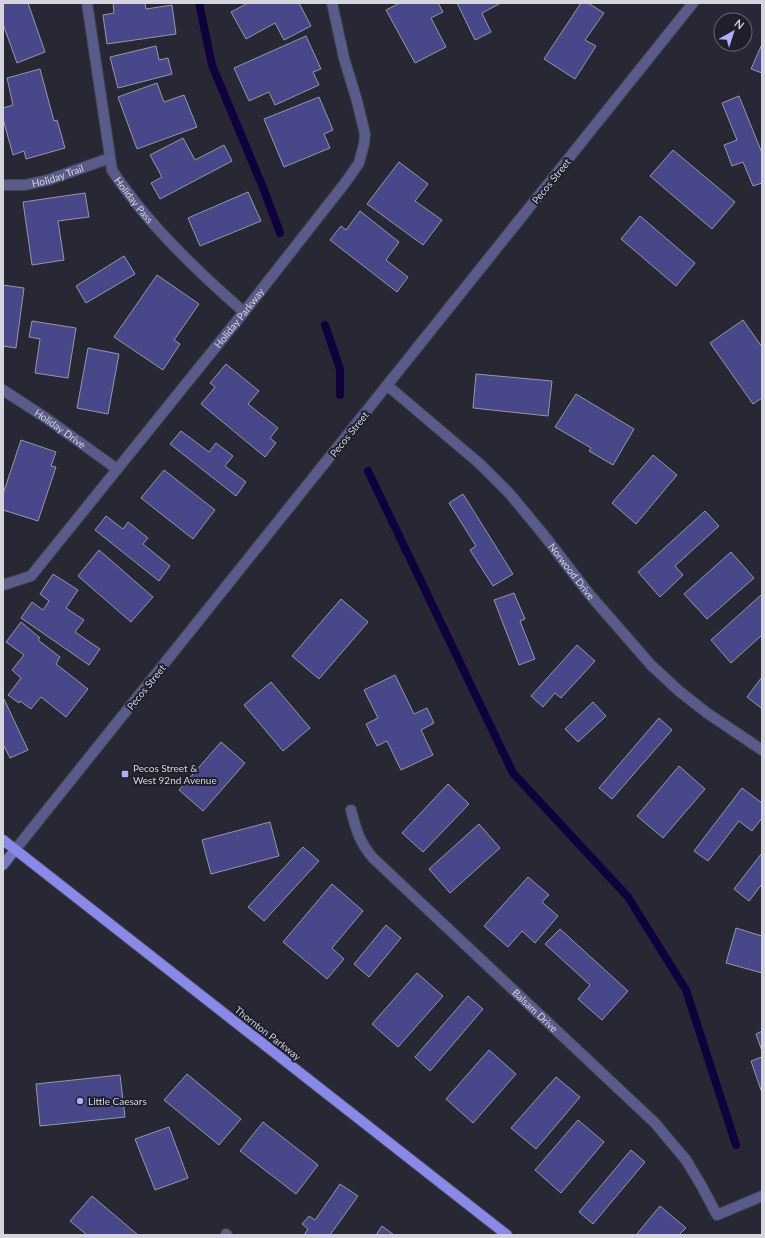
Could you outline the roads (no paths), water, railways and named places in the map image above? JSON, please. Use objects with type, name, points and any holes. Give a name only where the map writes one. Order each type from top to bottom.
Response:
[{"type":"main road","name":"Thornton Parkway","points":[[3,840],[507,1235]]},
{"type":"main road","name":"Pecos Street","points":[[3,865],[15,850]]},
{"type":"street","name":"Holiday Pass","points":[[87,3],[112,170],[119,182],[159,232],[207,280],[244,312]]},
{"type":"street","name":"Pecos Street","points":[[15,850],[388,386],[693,3]]},
{"type":"street","name":"Holiday Parkway","points":[[3,585],[31,576],[244,312],[359,163],[365,134],[344,58],[335,4]]},
{"type":"street","name":"Holiday Trail","points":[[3,185],[25,185],[48,180],[110,158]]},
{"type":"street","name":"Norwood Drive","points":[[388,386],[480,464],[509,493],[590,595],[651,665],[679,691],[707,713],[762,750]]},
{"type":"street","name":"Holiday Drive","points":[[3,390],[46,418],[117,469]]},
{"type":"street","name":"Balsam Drive","points":[[350,810],[357,832],[364,847],[373,858],[655,1123],[686,1160],[717,1215],[762,1196]]},
{"type":"waterway","points":[[199,3],[212,65],[264,190],[280,233]]},
{"type":"waterway","points":[[325,325],[340,369],[340,395]]},
{"type":"waterway","points":[[368,471],[513,773],[628,897],[686,990],[736,1145]]},
{"type":"place","name":"Pecos Street & West 92nd Avenue","points":[[125,774]]},
{"type":"place","name":"Little Caesars","points":[[80,1101]]}]
